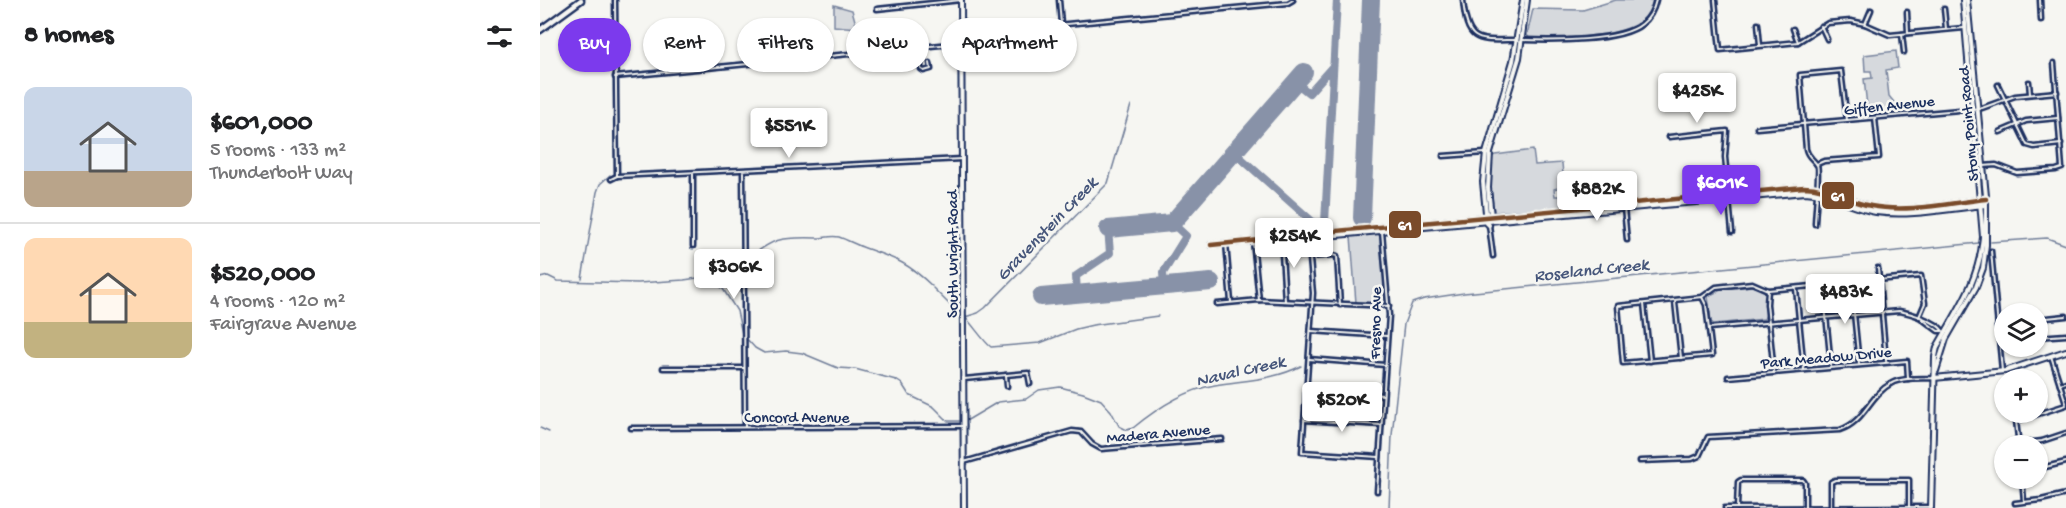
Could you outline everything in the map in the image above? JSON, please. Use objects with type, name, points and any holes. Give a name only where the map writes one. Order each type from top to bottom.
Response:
[{"type":"main road","points":[[540,30],[581,0]]},
{"type":"main road","name":"South Wright Road","points":[[961,0],[961,18]]},
{"type":"main road","points":[[1489,220],[1488,153],[1520,40],[1525,0]]},
{"type":"main road","name":"Stony Point Road","points":[[1930,508],[1934,378],[1946,332],[1971,299],[1983,268],[1987,236],[1965,0]]},
{"type":"main road","name":"South Wright Road","points":[[962,72],[964,508]]},
{"type":"main road","name":"Stony Point Road","points":[[1975,109],[1983,166],[1984,202]]},
{"type":"main road","points":[[1489,220],[1729,196],[1816,190],[1863,209],[1884,213],[1902,213],[1984,202]]},
{"type":"main road","points":[[1211,245],[1308,235],[1315,237],[1382,228],[1489,220],[1729,196]]},
{"type":"main road","points":[[2009,369],[2066,351]]},
{"type":"main road","points":[[1934,378],[1994,372]]},
{"type":"street","points":[[877,9],[961,0]]},
{"type":"street","points":[[1059,0],[1060,18]]},
{"type":"street","points":[[1077,23],[1288,3],[1293,0]]},
{"type":"street","points":[[1463,0],[1466,23],[1474,35],[1487,40],[1576,40],[1628,30],[1642,24],[1651,14],[1656,0]]},
{"type":"street","points":[[1715,0],[1720,50],[1798,42],[1828,23],[1851,21],[1865,24],[1890,35],[1968,28]]},
{"type":"street","points":[[2040,0],[2041,20]]},
{"type":"street","points":[[616,1],[617,176]]},
{"type":"street","points":[[1944,9],[1946,29]]},
{"type":"street","points":[[1865,24],[1871,10]]},
{"type":"street","points":[[1907,12],[1908,33]]},
{"type":"street","points":[[1758,24],[1761,45]]},
{"type":"street","points":[[1821,26],[1827,39]]},
{"type":"street","points":[[1793,28],[1798,42]]},
{"type":"street","points":[[1902,34],[1904,52]]},
{"type":"street","points":[[615,77],[846,54]]},
{"type":"street","points":[[929,70],[931,69],[930,63]]},
{"type":"street","points":[[1983,166],[1996,165],[2017,173],[2059,170],[2063,164],[2054,63]]},
{"type":"street","points":[[1815,224],[1816,190],[1819,176],[1817,164],[1808,157],[1800,75],[1840,71],[1847,120]]},
{"type":"street","points":[[2029,82],[2030,94]]},
{"type":"street","points":[[1998,85],[2022,140],[2028,146],[2061,144]]},
{"type":"street","name":"Giffen Avenue","points":[[1757,128],[1975,109],[1991,106],[2015,96],[2057,92]]},
{"type":"street","points":[[1817,164],[1824,161],[1879,157],[1875,118]]},
{"type":"street","points":[[2000,132],[2026,121],[2059,118]]},
{"type":"street","points":[[1669,136],[1727,131],[1725,157],[1732,232]]},
{"type":"street","points":[[1443,156],[1488,153]]},
{"type":"street","points":[[611,179],[617,176],[743,172],[962,159]]},
{"type":"street","points":[[743,172],[745,428]]},
{"type":"street","points":[[693,174],[693,246]]},
{"type":"street","points":[[1624,207],[1627,240]]},
{"type":"street","points":[[1489,220],[1493,256]]},
{"type":"street","name":"Fresno Ave","points":[[1377,491],[1389,306],[1382,228]]},
{"type":"street","points":[[1308,235],[1313,303],[1302,452],[1379,457]]},
{"type":"street","points":[[1281,238],[1284,300]]},
{"type":"street","points":[[1253,241],[1259,300]]},
{"type":"street","points":[[1226,243],[1231,302]]},
{"type":"street","points":[[1991,251],[1995,303]]},
{"type":"street","points":[[1310,257],[1337,256],[1340,305]]},
{"type":"street","points":[[1878,268],[1886,362]]},
{"type":"street","points":[[1702,297],[1706,305],[1712,355],[1623,363],[1618,306],[1675,302],[1702,297],[1716,287],[1752,283],[1768,290],[1921,276],[1925,303],[1921,318]]},
{"type":"street","points":[[1851,283],[1859,365]]},
{"type":"street","points":[[1823,285],[1831,367]]},
{"type":"street","points":[[1796,288],[1804,370]]},
{"type":"street","points":[[1768,290],[1774,373]]},
{"type":"street","points":[[1216,304],[1284,300],[1389,306]]},
{"type":"street","points":[[1675,302],[1681,358]]},
{"type":"street","points":[[1644,304],[1650,361]]},
{"type":"street","points":[[1709,328],[1899,311],[1921,318],[1938,331],[1946,332]]},
{"type":"street","points":[[2048,318],[2066,316]]},
{"type":"street","points":[[1311,331],[1387,336]]},
{"type":"street","points":[[2048,336],[2066,335]]},
{"type":"street","points":[[2017,435],[2016,422],[2066,404],[2051,356]]},
{"type":"street","points":[[1309,359],[1385,364]]},
{"type":"street","name":"Park Meadow Drive","points":[[1728,377],[1907,361],[1908,380]]},
{"type":"street","points":[[663,368],[744,368]]},
{"type":"street","points":[[964,379],[1029,373],[1030,384]]},
{"type":"street","points":[[1005,375],[1007,386]]},
{"type":"street","points":[[1640,461],[1692,459],[1699,456],[1708,437],[1840,430],[1860,418],[1878,393],[1893,382],[1934,378]]},
{"type":"street","points":[[2060,384],[2066,382]]},
{"type":"street","points":[[1306,389],[1383,395]]},
{"type":"street","points":[[1304,420],[1381,425]]},
{"type":"street","name":"Concord Avenue","points":[[631,428],[964,426]]},
{"type":"street","name":"Madera Avenue","points":[[964,462],[1072,430],[1081,432],[1092,444],[1101,449],[1222,439]]},
{"type":"street","points":[[2048,439],[2066,433]]},
{"type":"street","points":[[2048,466],[2066,462]]},
{"type":"street","points":[[1737,508],[1739,481],[1803,480],[1805,508]]},
{"type":"street","points":[[1831,508],[1831,482],[1834,480],[1909,480],[1909,507]]},
{"type":"street","points":[[2023,489],[2024,501]]},
{"type":"street","points":[[2015,503],[2066,494]]},
{"type":"street","points":[[1725,508],[1930,508]]},
{"type":"shaded area","points":[[1616,0],[1653,0],[1642,20],[1619,31],[1571,37],[1529,38],[1527,35],[1533,9],[1583,10]]},
{"type":"shaded area","points":[[834,5],[852,10],[854,18],[846,18],[846,27],[834,26]]},
{"type":"shaded area","points":[[1896,51],[1898,68],[1886,70],[1889,96],[1901,111],[1868,115],[1864,79],[1872,78],[1871,71],[1865,71],[1864,55]]},
{"type":"shaded area","points":[[1533,150],[1535,165],[1562,163],[1564,186],[1554,189],[1555,196],[1564,196],[1565,204],[1560,207],[1494,212],[1490,182],[1492,157]]},
{"type":"shaded area","points":[[1377,233],[1380,236],[1386,304],[1356,303],[1351,236]]},
{"type":"shaded area","points":[[1752,286],[1767,293],[1767,312],[1764,319],[1714,324],[1711,322],[1708,296],[1723,289]]},
{"type":"waterway","name":"Gravenstein Creek","points":[[1131,105],[1108,183],[985,308],[965,317],[991,347],[1040,343],[1093,325],[1158,316]]},
{"type":"waterway","points":[[582,279],[597,192],[600,184],[610,175]]},
{"type":"waterway","name":"Gravenstein Creek","points":[[745,261],[777,240],[836,236],[901,262],[932,286]]},
{"type":"waterway","name":"Roseland Creek","points":[[1991,242],[2047,238],[2066,245]]},
{"type":"waterway","name":"Roseland Creek","points":[[1389,508],[1392,435],[1404,324],[1412,303],[1464,293],[1979,243]]},
{"type":"waterway","name":"Gravenstein Creek","points":[[540,278],[548,276],[558,281],[638,283],[684,280],[711,276],[742,261]]},
{"type":"waterway","name":"Naval Creek","points":[[710,278],[723,289],[737,311],[742,334]]},
{"type":"waterway","name":"Gravenstein Creek","points":[[933,288],[952,307],[960,306],[960,315]]},
{"type":"waterway","name":"Naval Creek","points":[[746,338],[755,348],[764,353],[786,351],[802,353],[838,368],[855,369],[896,380],[902,384],[909,395],[934,407],[948,421],[961,421]]},
{"type":"waterway","name":"Naval Creek","points":[[966,421],[998,402],[1026,399],[1039,390],[1060,387],[1101,400],[1111,411],[1119,426],[1127,430],[1171,401],[1192,391],[1215,385],[1270,377],[1301,366]]},
{"type":"waterway","points":[[540,428],[549,432]]},
{"type":"taxiway","points":[[1234,152],[1314,223],[1325,222],[1337,0]]},
{"type":"taxiway","points":[[1295,82],[1309,93],[1333,66]]},
{"type":"taxiway","points":[[1164,286],[1163,273],[1186,236],[1172,223]]},
{"type":"taxiway","points":[[1077,294],[1076,276],[1110,253],[1108,229]]},
{"type":"runway","points":[[1362,218],[1371,0]]},
{"type":"runway","points":[[1108,229],[1172,223],[1304,72]]},
{"type":"runway","points":[[1041,297],[1211,282]]},
{"type":"transit line","name":"61","points":[[1211,245],[1315,233],[1804,187],[1822,189],[1862,204],[1885,208],[1928,207],[1986,199]]}]
